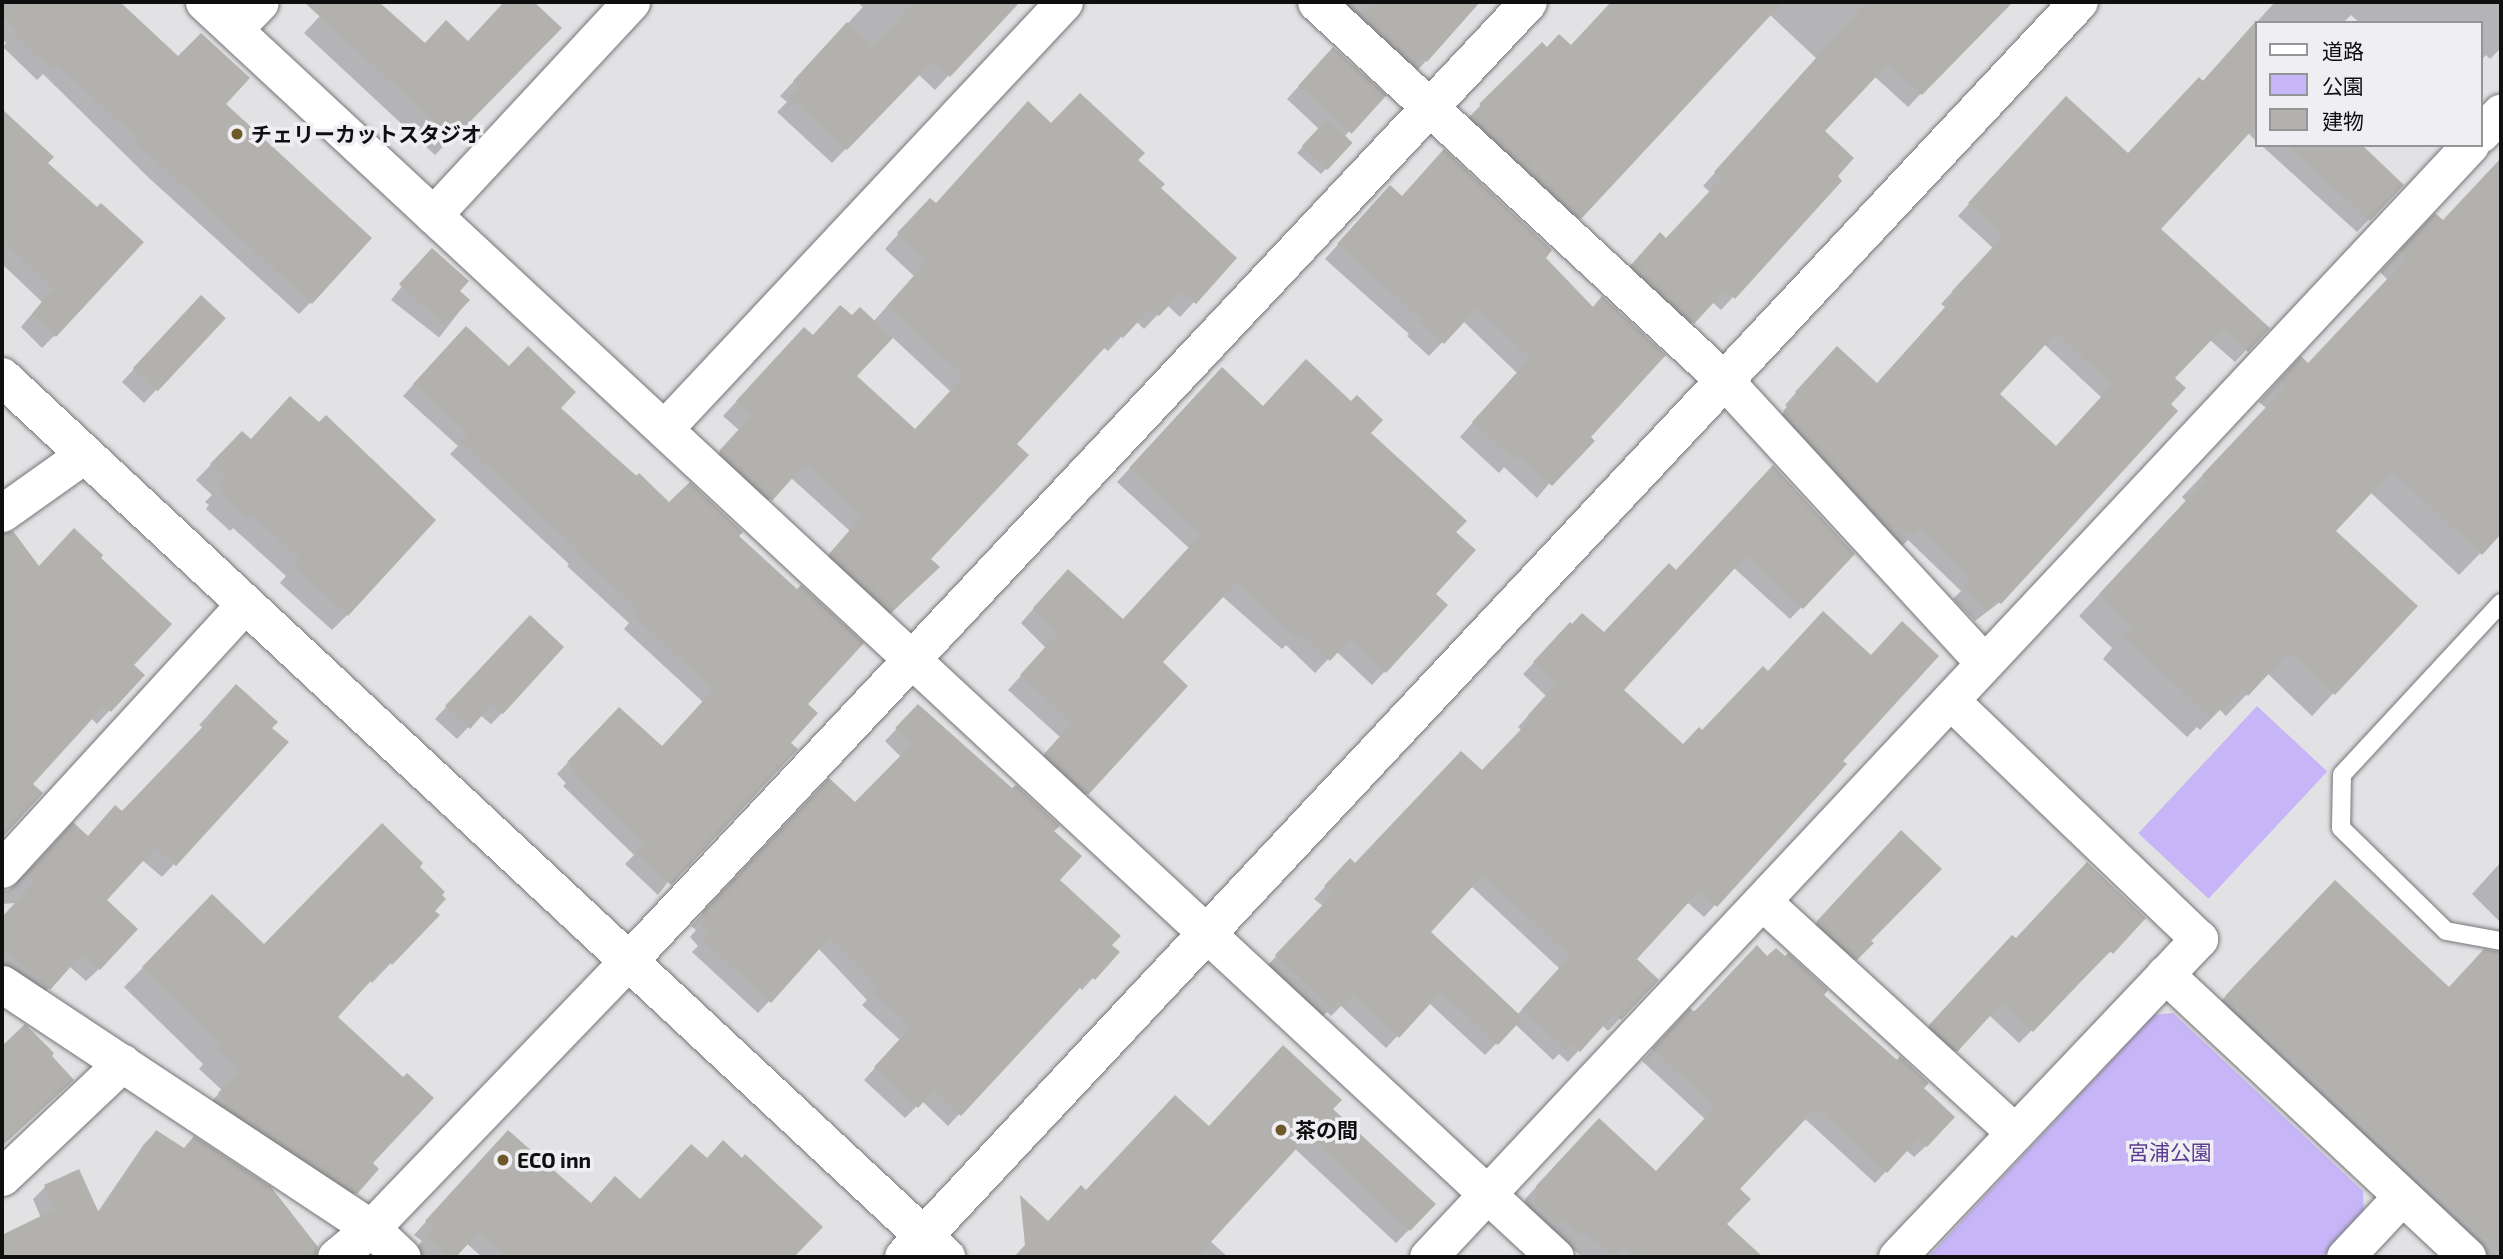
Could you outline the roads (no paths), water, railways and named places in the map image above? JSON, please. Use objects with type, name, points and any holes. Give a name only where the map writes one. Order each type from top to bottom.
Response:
[{"type":"street","points":[[204,2],[1555,1257]]},
{"type":"street","points":[[234,29],[260,2]]},
{"type":"street","points":[[433,215],[631,2]]},
{"type":"street","points":[[664,429],[1064,2]]},
{"type":"street","points":[[1316,2],[1725,381],[1984,663]]},
{"type":"street","points":[[336,1257],[372,1228],[628,961],[1528,2]]},
{"type":"street","points":[[2,377],[628,961],[925,1250],[1208,934],[2079,2]]},
{"type":"street","points":[[2482,132],[2501,111]]},
{"type":"street","points":[[1428,1257],[2468,147]]},
{"type":"street","points":[[2,513],[85,454]]},
{"type":"street","points":[[2,869],[244,604]]},
{"type":"street","points":[[1897,1257],[2199,939],[1950,700]]},
{"type":"street","points":[[1762,901],[2015,1133]]},
{"type":"street","points":[[2165,974],[2467,1257]]},
{"type":"street","points":[[2,984],[372,1228],[402,1257]]},
{"type":"street","points":[[2,1177],[122,1063]]},
{"type":"street","points":[[2345,1257],[2402,1196]]},
{"type":"lane","points":[[2501,603],[2342,775],[2341,828],[2446,930],[2501,941]]},
{"type":"place","name":"チェリーカットスタジオ","points":[[237,134]]},
{"type":"place","name":"茶の間","points":[[1281,1130]]},
{"type":"place","name":"ECO inn","points":[[503,1160]]},
{"type":"park label","name":"宮浦公園","points":[[2170,1152]]}]
